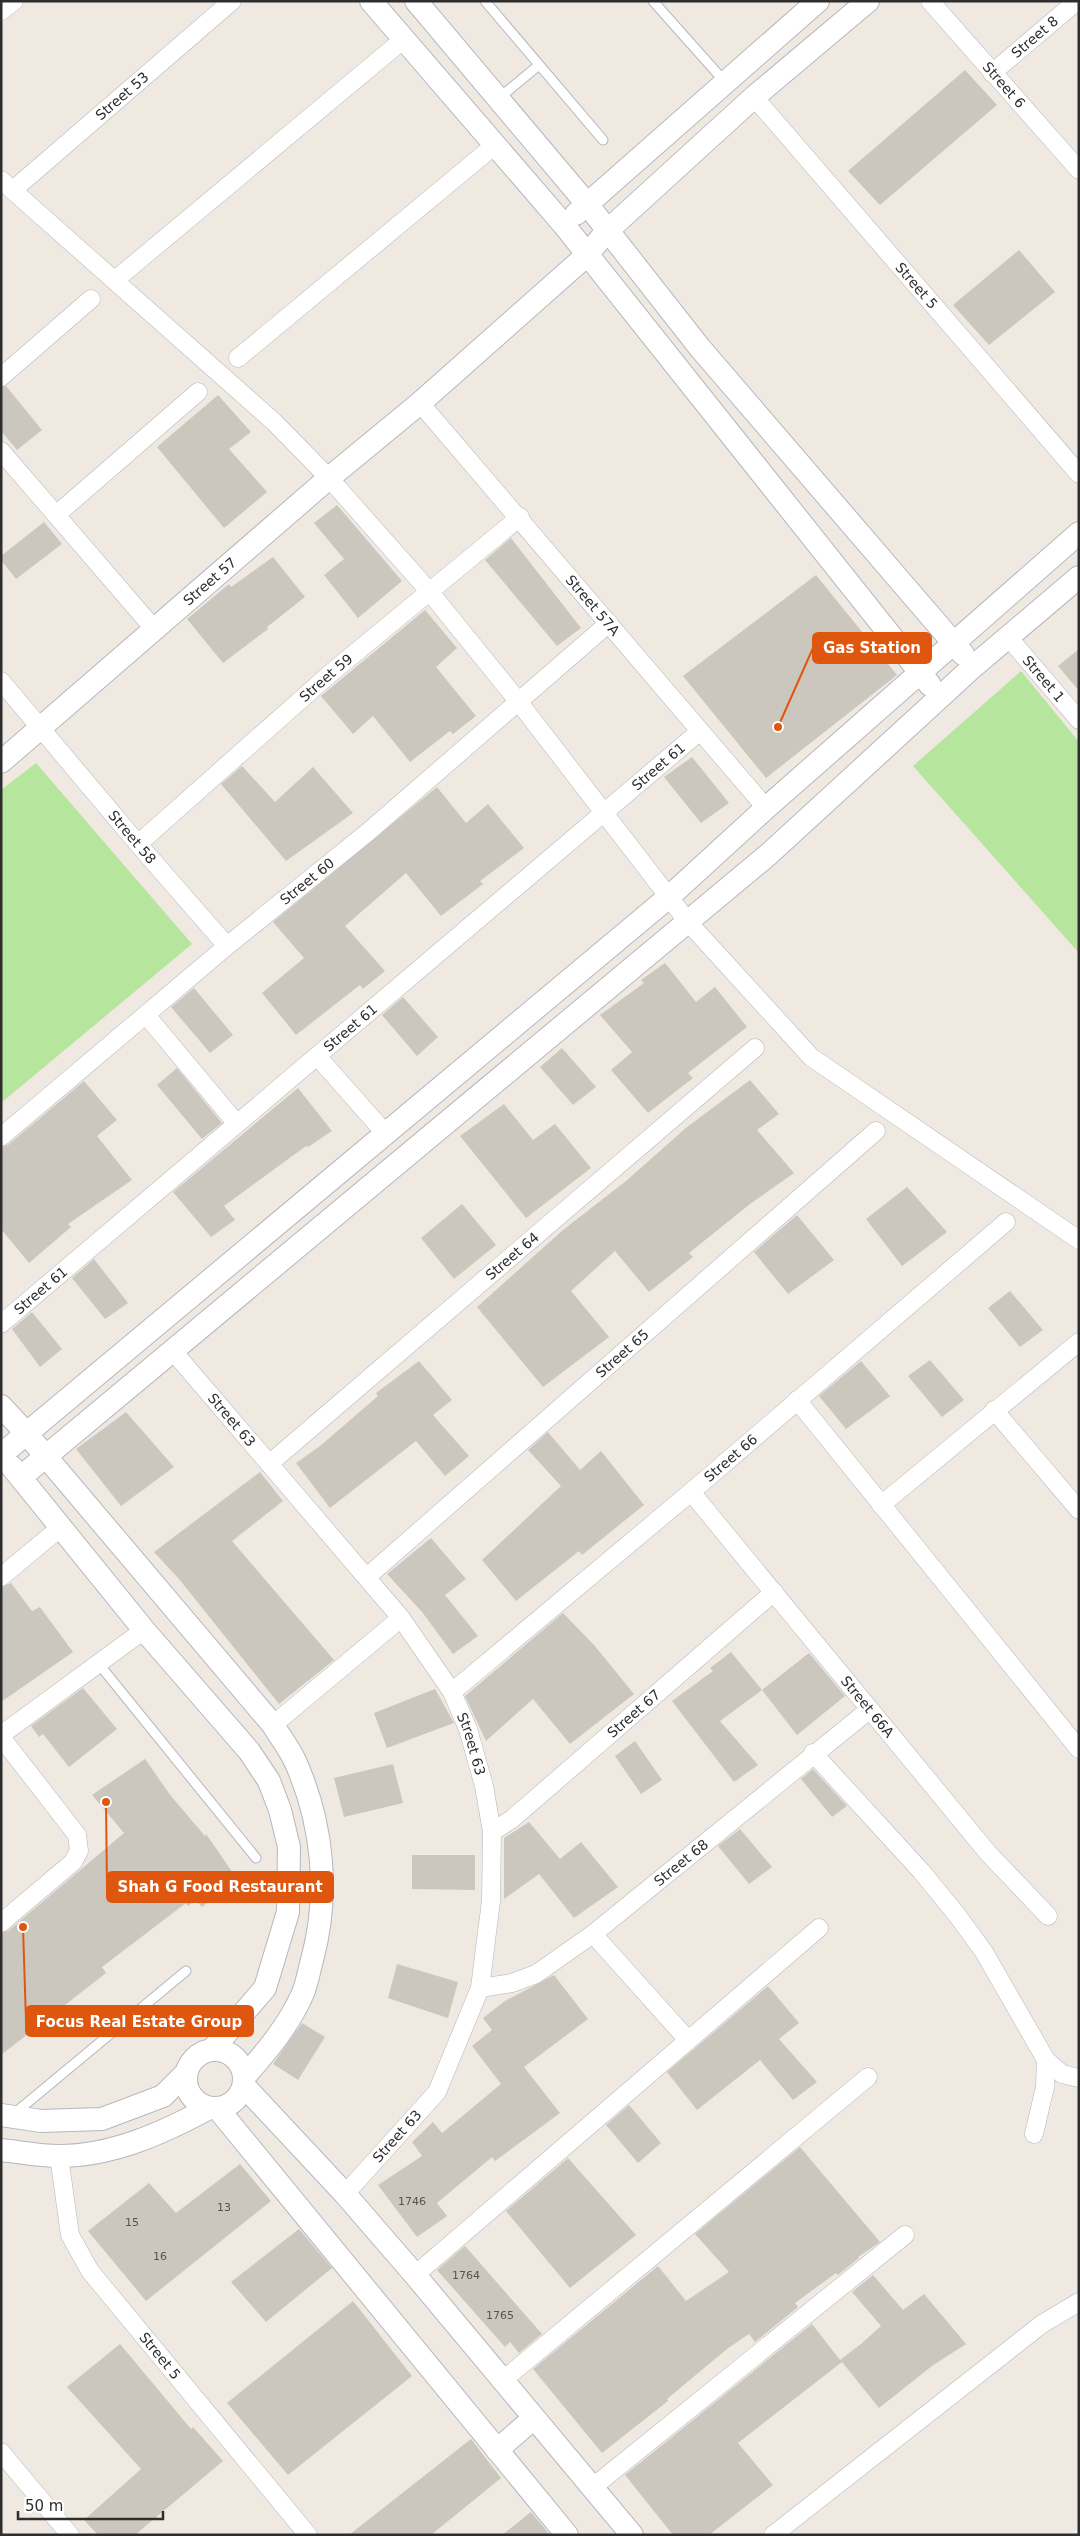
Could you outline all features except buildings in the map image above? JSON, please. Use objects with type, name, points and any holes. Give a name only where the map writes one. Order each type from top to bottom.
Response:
[{"type":"street","points":[[1,11],[14,1]]},
{"type":"street","name":"Street 53","points":[[7,185],[232,1]]},
{"type":"street","points":[[371,1],[564,225],[586,256],[922,673],[938,698]]},
{"type":"street","points":[[416,1],[587,204],[606,232],[700,348],[974,666]]},
{"type":"street","points":[[564,225],[818,1]]},
{"type":"street","name":"Street 57","points":[[1,762],[329,478],[420,403],[586,256],[606,232],[754,97],[868,1]]},
{"type":"street","name":"Street 6","points":[[930,1],[1079,170]]},
{"type":"street","name":"Street 8","points":[[992,73],[1077,1]]},
{"type":"street","points":[[779,35],[801,58]]},
{"type":"street","points":[[115,280],[404,40]]},
{"type":"street","name":"Street 5","points":[[754,97],[1079,474]]},
{"type":"street","points":[[238,358],[495,145]]},
{"type":"street","points":[[7,185],[274,422],[329,478],[429,591],[518,701],[605,811],[688,922],[811,1057],[1079,1240]]},
{"type":"street","points":[[1,377],[92,299]]},
{"type":"street","points":[[677,368],[700,348]]},
{"type":"street","points":[[56,515],[198,392]]},
{"type":"street","name":"Street 57A","points":[[420,403],[520,517],[699,732],[766,808]]},
{"type":"street","points":[[1,451],[155,630]]},
{"type":"street","name":"Street 59","points":[[138,844],[332,672],[520,517]]},
{"type":"street","points":[[5,2116],[41,2121],[102,2118],[163,2096],[186,2073],[195,2057],[212,2050],[265,1988],[288,1912],[289,1847],[270,1781],[249,1752],[144,1630],[1,1454],[670,896],[766,808],[922,673],[1079,533]]},
{"type":"street","points":[[21,1477],[769,854],[938,698],[1079,577]]},
{"type":"street","name":"Street 60","points":[[1,1137],[227,946],[368,832],[609,623]]},
{"type":"street","name":"Street 1","points":[[1008,637],[1079,720]]},
{"type":"street","name":"Street 58","points":[[1,682],[227,946]]},
{"type":"street","name":"Street 61","points":[[1,1324],[699,732]]},
{"type":"street","points":[[146,1015],[237,1124]]},
{"type":"street","name":"Street 64","points":[[268,1464],[755,1048]]},
{"type":"street","points":[[317,1056],[385,1133]]},
{"type":"street","name":"Street 65","points":[[368,1576],[876,1131]]},
{"type":"street","name":"Street 66","points":[[452,1692],[691,1492],[1006,1222]]},
{"type":"street","points":[[881,1505],[994,1410],[1079,1342]]},
{"type":"street","name":"Street 63","points":[[172,1350],[268,1464],[368,1576],[401,1618],[452,1692],[471,1738],[484,1786],[492,1832],[491,1901],[480,1988],[437,2092],[345,2194]]},
{"type":"street","points":[[797,1400],[1079,1749]]},
{"type":"street","points":[[1,1406],[26,1432],[273,1725],[294,1759],[307,1791],[317,1829],[322,1864],[323,1900],[320,1933],[303,1992],[277,2039],[244,2081],[235,2101],[213,2108],[136,2143],[59,2156],[1,2150]]},
{"type":"street","points":[[994,1410],[1079,1510]]},
{"type":"street","name":"Street 66A","points":[[691,1492],[988,1853],[1048,1916]]},
{"type":"street","points":[[1,1577],[61,1527]]},
{"type":"street","name":"Street 67","points":[[492,1832],[512,1819],[774,1592]]},
{"type":"street","points":[[273,1725],[401,1618]]},
{"type":"street","points":[[4,1916],[73,1862],[79,1851],[77,1835],[1,1736],[98,1662],[144,1630]]},
{"type":"street","name":"Street 68","points":[[480,1988],[512,1983],[536,1974],[593,1934],[813,1753],[869,1710]]},
{"type":"street","points":[[813,1753],[957,1915],[984,1952],[1046,2060],[1062,2074],[1079,2078]]},
{"type":"street","points":[[416,2275],[819,1928]]},
{"type":"street","points":[[593,1934],[688,2040]]},
{"type":"street","points":[[212,2050],[230,2054],[242,2067],[244,2081],[416,2275],[502,2381],[632,2535]]},
{"type":"street","points":[[1034,2134],[1045,2087],[1046,2060]]},
{"type":"street","points":[[186,2073],[185,2082],[193,2099],[213,2108],[567,2535]]},
{"type":"street","points":[[502,2381],[868,2077]]},
{"type":"street","name":"Street 5","points":[[59,2156],[70,2235],[90,2271],[308,2535]]},
{"type":"street","points":[[592,2487],[905,2235]]},
{"type":"street","points":[[773,2535],[1042,2324],[1079,2302]]},
{"type":"street","points":[[497,2450],[534,2418]]},
{"type":"street","points":[[1,2452],[70,2535]]},
{"type":"lane","points":[[485,1],[603,140]]},
{"type":"lane","points":[[653,1],[725,82]]},
{"type":"lane","points":[[498,99],[539,65]]},
{"type":"lane","points":[[98,1662],[256,1858]]},
{"type":"lane","points":[[5,2116],[186,1972]]},
{"type":"green space","points":[[1021,671],[1079,742],[1079,953],[913,766]]},
{"type":"green space","points":[[36,763],[192,944],[1,1103],[1,790]]},
{"type":"place","name":"Gas Station","points":[[778,727]]},
{"type":"place","name":"Shah G Food Restaurant","points":[[106,1802]]},
{"type":"place","name":"Focus Real Estate Group","points":[[23,1927]]}]
